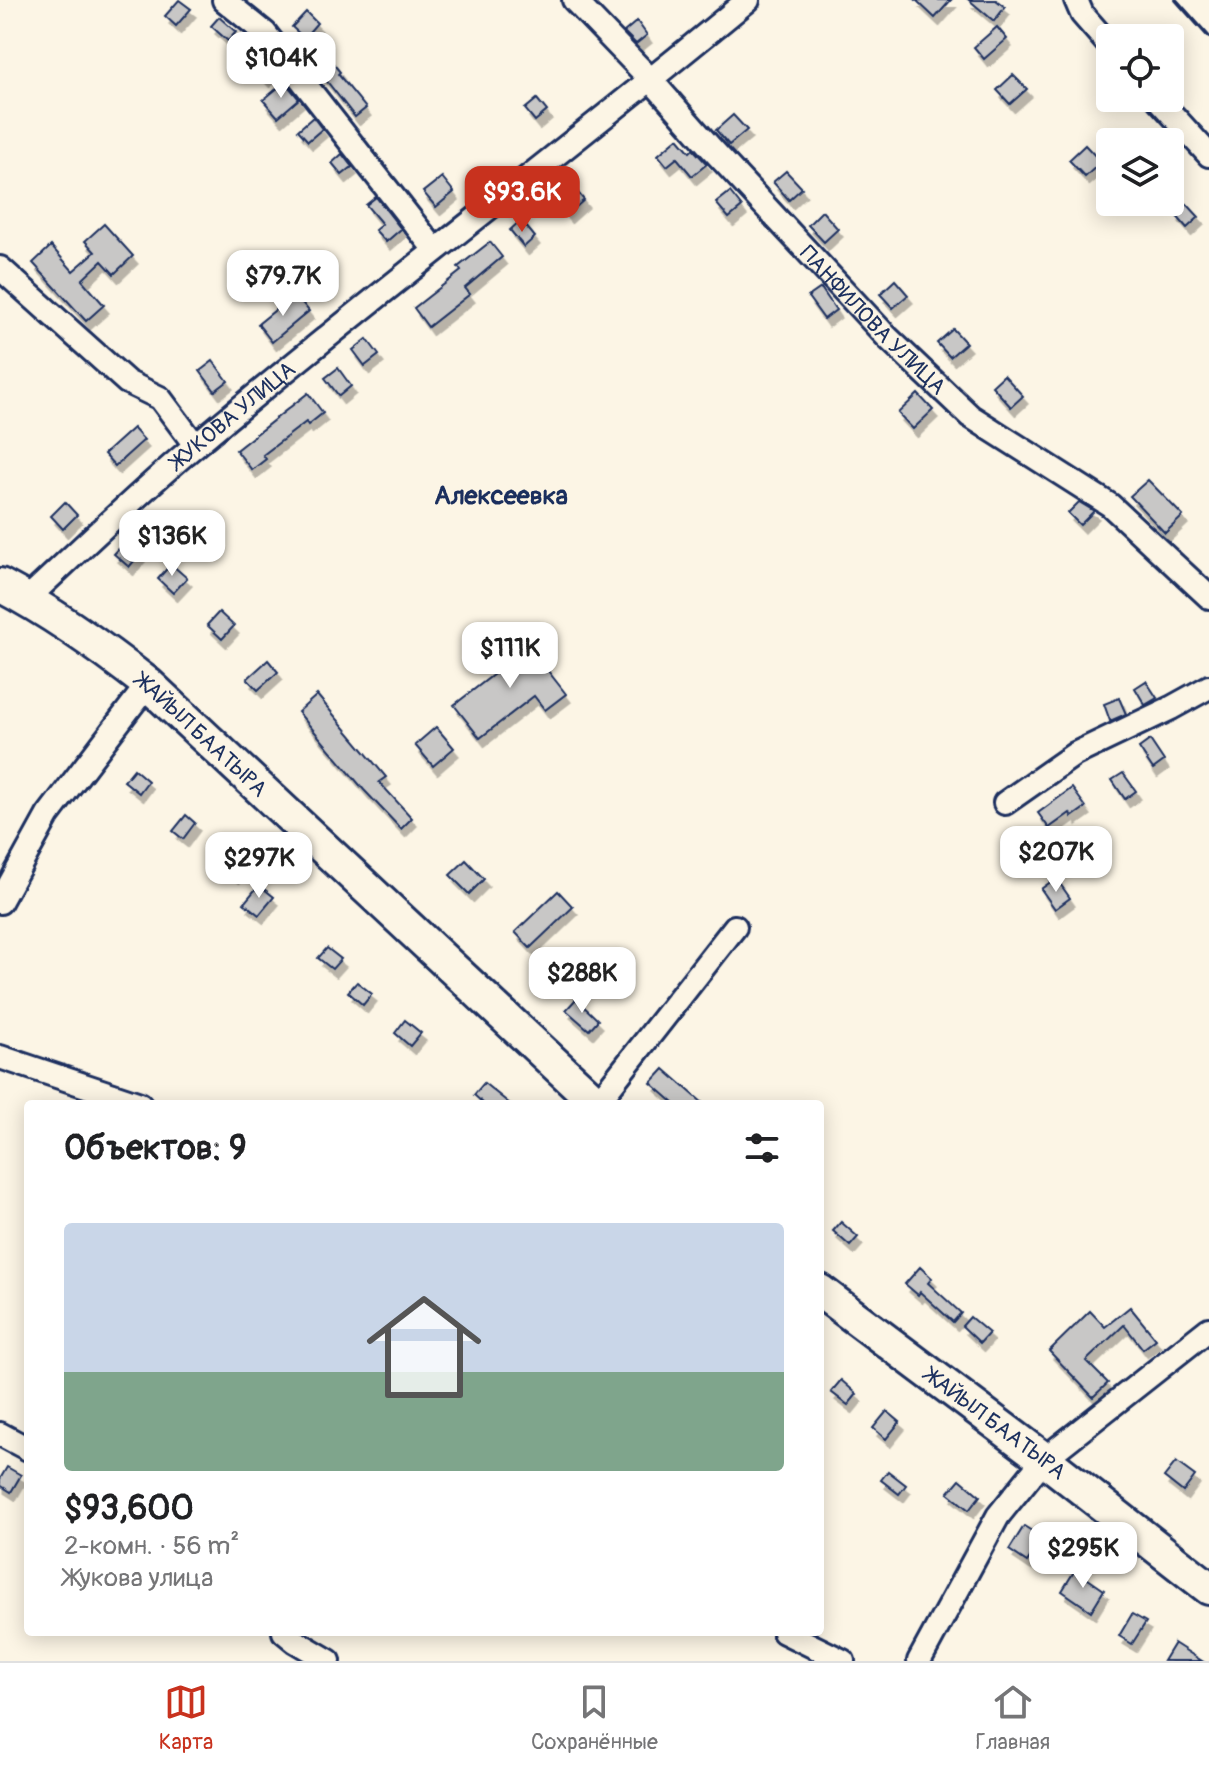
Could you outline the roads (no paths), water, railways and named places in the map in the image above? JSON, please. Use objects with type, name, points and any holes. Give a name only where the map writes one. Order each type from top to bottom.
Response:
[{"type":"highway","name":"ЖАЙЫЛ БААТЫРА","points":[[14,592],[89,639],[148,684],[595,1100]]},
{"type":"highway","name":"ЖАЙЫЛ БААТЫРА","points":[[824,1294],[1209,1588]]},
{"type":"street","points":[[224,0],[265,33],[435,250]]},
{"type":"street","name":"ПАНФИЛОВА УЛИЦА","points":[[574,0],[887,337],[970,416],[1110,505],[1209,597]]},
{"type":"street","name":"ЖУКОВА УЛИЦА","points":[[14,592],[748,0]]},
{"type":"street","points":[[1076,0],[1082,14],[1096,30]]},
{"type":"street","points":[[1170,112],[1209,155]]},
{"type":"street","points":[[0,268],[127,382],[160,398],[195,445]]},
{"type":"street","points":[[0,902],[48,815],[148,684]]},
{"type":"street","points":[[1005,803],[1075,754],[1209,687]]},
{"type":"street","points":[[600,1100],[735,927]]},
{"type":"street","points":[[0,1057],[128,1100]]},
{"type":"street","points":[[919,1661],[998,1516],[1044,1459],[1209,1329]]},
{"type":"street","points":[[0,1434],[24,1447]]},
{"type":"street","points":[[289,1636],[329,1661]]},
{"type":"street","points":[[792,1636],[843,1661]]},
{"type":"railway","points":[[1176,0],[1209,37]]},
{"type":"district","name":"Алексеевка","points":[[501,495]]}]
